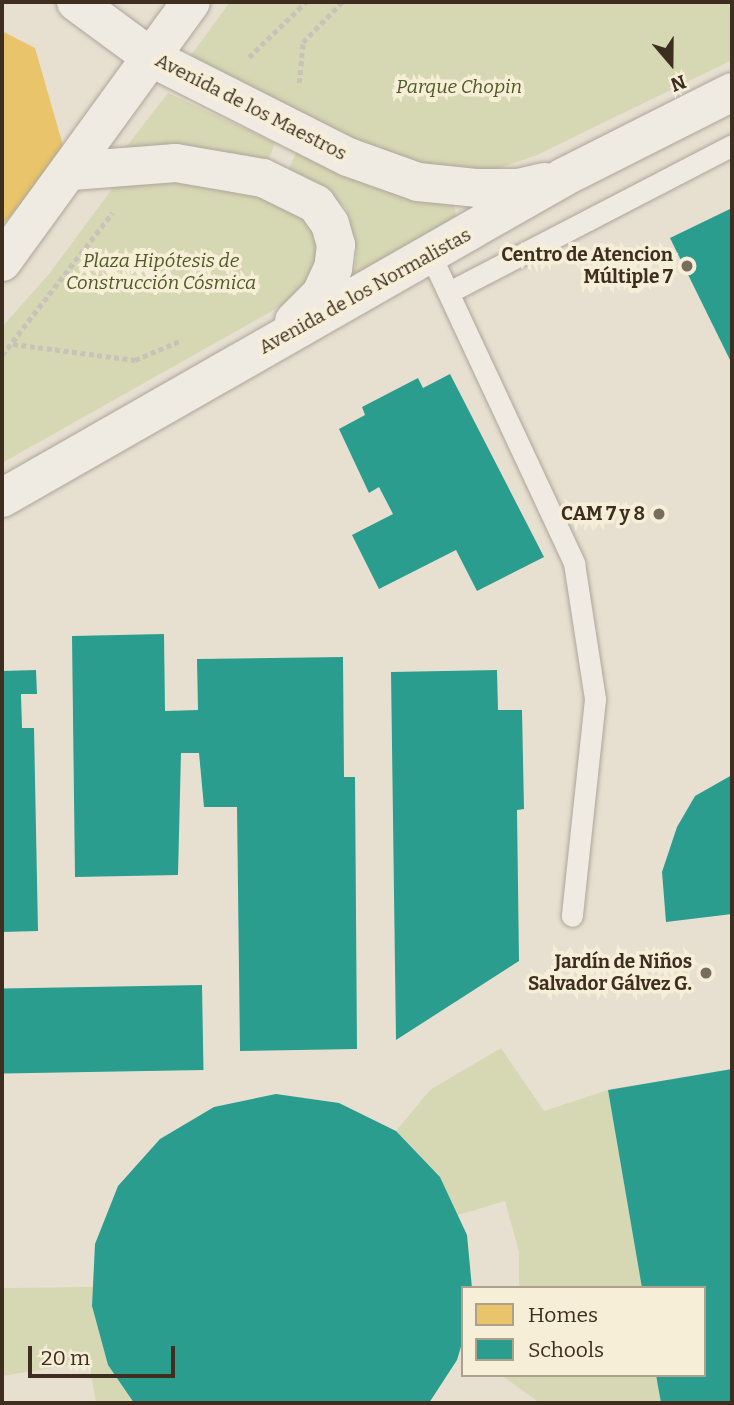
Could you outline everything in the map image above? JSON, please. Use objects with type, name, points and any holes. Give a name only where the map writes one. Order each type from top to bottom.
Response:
[{"type":"street","name":"Avenida de los Maestros","points":[[76,2],[152,58],[296,134],[418,182],[519,188],[564,177]]},
{"type":"street","points":[[2,262],[72,171],[191,2]]},
{"type":"street","name":"Avenida de los Normalistas","points":[[2,498],[273,342],[431,256],[564,177],[732,92]]},
{"type":"street","points":[[72,171],[176,163],[263,178],[316,204],[330,224],[336,245],[333,268],[321,294],[273,342]]},
{"type":"lane","points":[[449,292],[732,145]]},
{"type":"lane","points":[[431,256],[574,564],[595,699],[572,916]]},
{"type":"path","points":[[2,355],[114,211]]},
{"type":"path","points":[[13,344],[135,360],[189,337]]},
{"type":"green space","name":"Parque Chopin","points":[[230,2],[732,2],[732,60],[537,155],[492,171],[442,170],[346,138],[186,62]]},
{"type":"green space","points":[[168,93],[275,143],[267,164],[123,151]]},
{"type":"green space","points":[[297,150],[453,202],[458,223],[353,276],[357,252],[346,208],[318,186],[288,172]]},
{"type":"green space","name":"Plaza Hipótesis de Construcción Cósmica","points":[[197,181],[289,206],[314,227],[321,261],[295,298],[2,463],[2,327],[49,274],[115,185]]},
{"type":"green space","points":[[501,1048],[544,1111],[608,1090],[642,1286],[519,1286],[519,1252],[505,1201],[458,1215],[440,1177],[396,1131],[430,1090]]},
{"type":"green space","points":[[93,1287],[92,1306],[108,1365],[134,1403],[96,1403],[89,1362],[2,1376],[2,1288]]},
{"type":"green space","points":[[504,1377],[656,1377],[661,1403],[540,1403]]},
{"type":"building: Homes","points":[[2,31],[35,48],[66,156],[2,225]]},
{"type":"building: Schools","points":[[732,208],[732,364],[670,238]]},
{"type":"building: Schools","points":[[450,374],[544,557],[477,591],[456,550],[379,589],[352,535],[393,514],[379,487],[369,493],[339,429],[365,415],[362,407],[418,378],[423,388]]},
{"type":"building: Schools","points":[[164,634],[165,711],[198,710],[197,659],[343,657],[344,777],[355,777],[357,1049],[240,1051],[237,807],[204,807],[199,753],[181,753],[178,875],[75,877],[72,636]]},
{"type":"building: Schools","points":[[36,670],[37,694],[21,694],[22,728],[34,728],[38,931],[2,932],[2,671]]},
{"type":"building: Schools","points":[[497,670],[498,710],[522,710],[524,809],[517,810],[519,961],[396,1040],[391,672]]},
{"type":"building: Schools","points":[[732,775],[732,914],[666,922],[662,872],[677,827],[695,796]]},
{"type":"building: Schools","points":[[202,985],[203,1070],[4,1073],[2,988]]},
{"type":"building: Schools","points":[[732,1069],[732,1403],[661,1403],[656,1377],[706,1377],[706,1286],[642,1286],[608,1090]]},
{"type":"building: Schools","points":[[276,1094],[339,1103],[396,1131],[440,1177],[467,1235],[472,1286],[461,1286],[461,1347],[457,1360],[429,1403],[134,1403],[108,1365],[92,1306],[95,1244],[118,1186],[160,1139],[214,1107]]},
{"type":"place","name":"Centro de Atencion Múltiple 7","points":[[687,266]]},
{"type":"place","name":"CAM 7 y 8","points":[[659,514]]},
{"type":"place","name":"Jardín de Niños Salvador Gálvez G.","points":[[706,973]]}]
